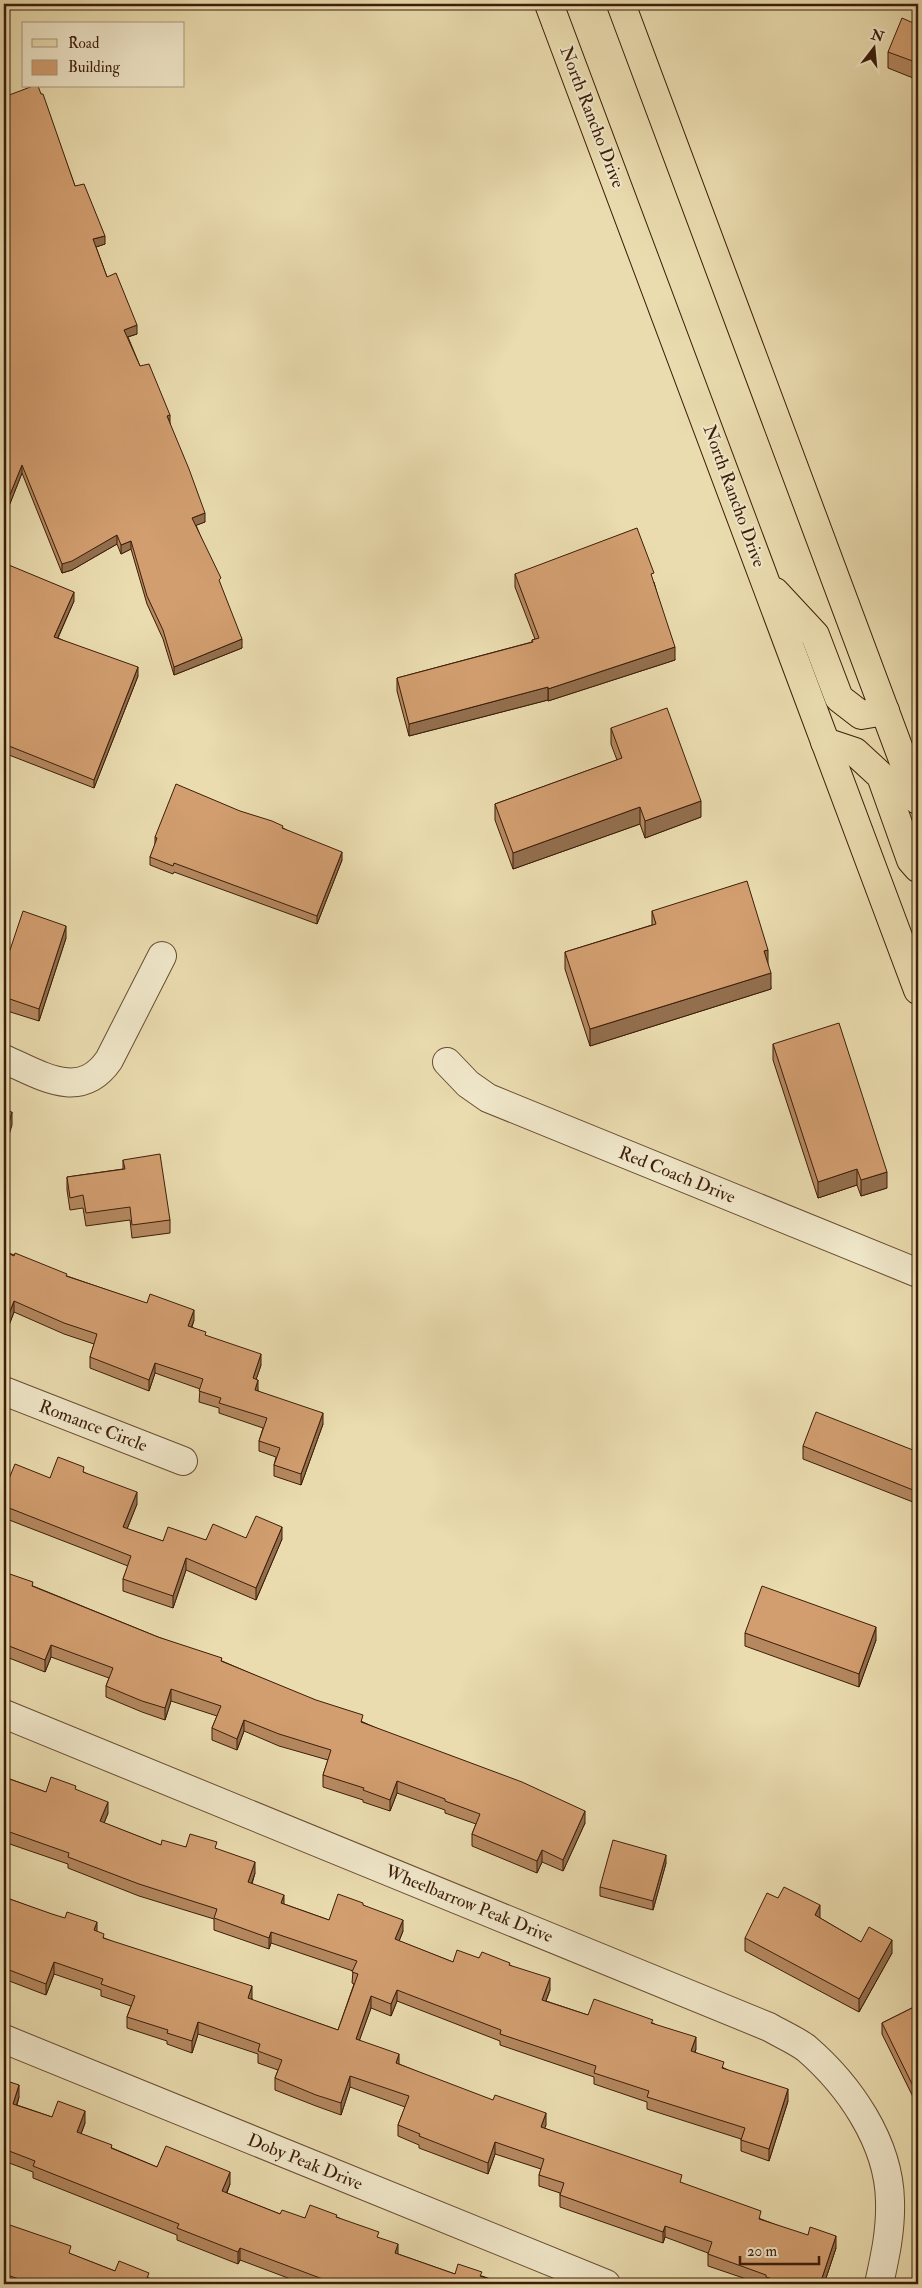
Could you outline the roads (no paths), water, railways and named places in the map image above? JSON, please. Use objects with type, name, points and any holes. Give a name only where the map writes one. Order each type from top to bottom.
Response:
[{"type":"main road","name":"North Rancho Drive","points":[[549,4],[918,990]]},
{"type":"main road","points":[[620,4],[918,800]]},
{"type":"main road","points":[[767,583],[815,635],[839,698],[861,716],[885,711]]},
{"type":"main road","points":[[825,742],[855,752],[882,776],[911,860],[918,868]]},
{"type":"street","points":[[4,1060],[61,1082],[80,1082],[92,1078],[101,1071],[109,1060],[162,956]]},
{"type":"street","name":"Red Coach Drive","points":[[447,1062],[468,1084],[488,1098],[918,1273]]},
{"type":"street","name":"Romance Circle","points":[[4,1392],[183,1461]]},
{"type":"street","name":"Wheelbarrow Peak Drive","points":[[4,1714],[769,2027],[804,2047],[837,2079],[864,2117],[883,2158],[890,2200],[888,2244],[879,2284]]},
{"type":"street","name":"Doby Peak Drive","points":[[4,2039],[606,2284]]}]
